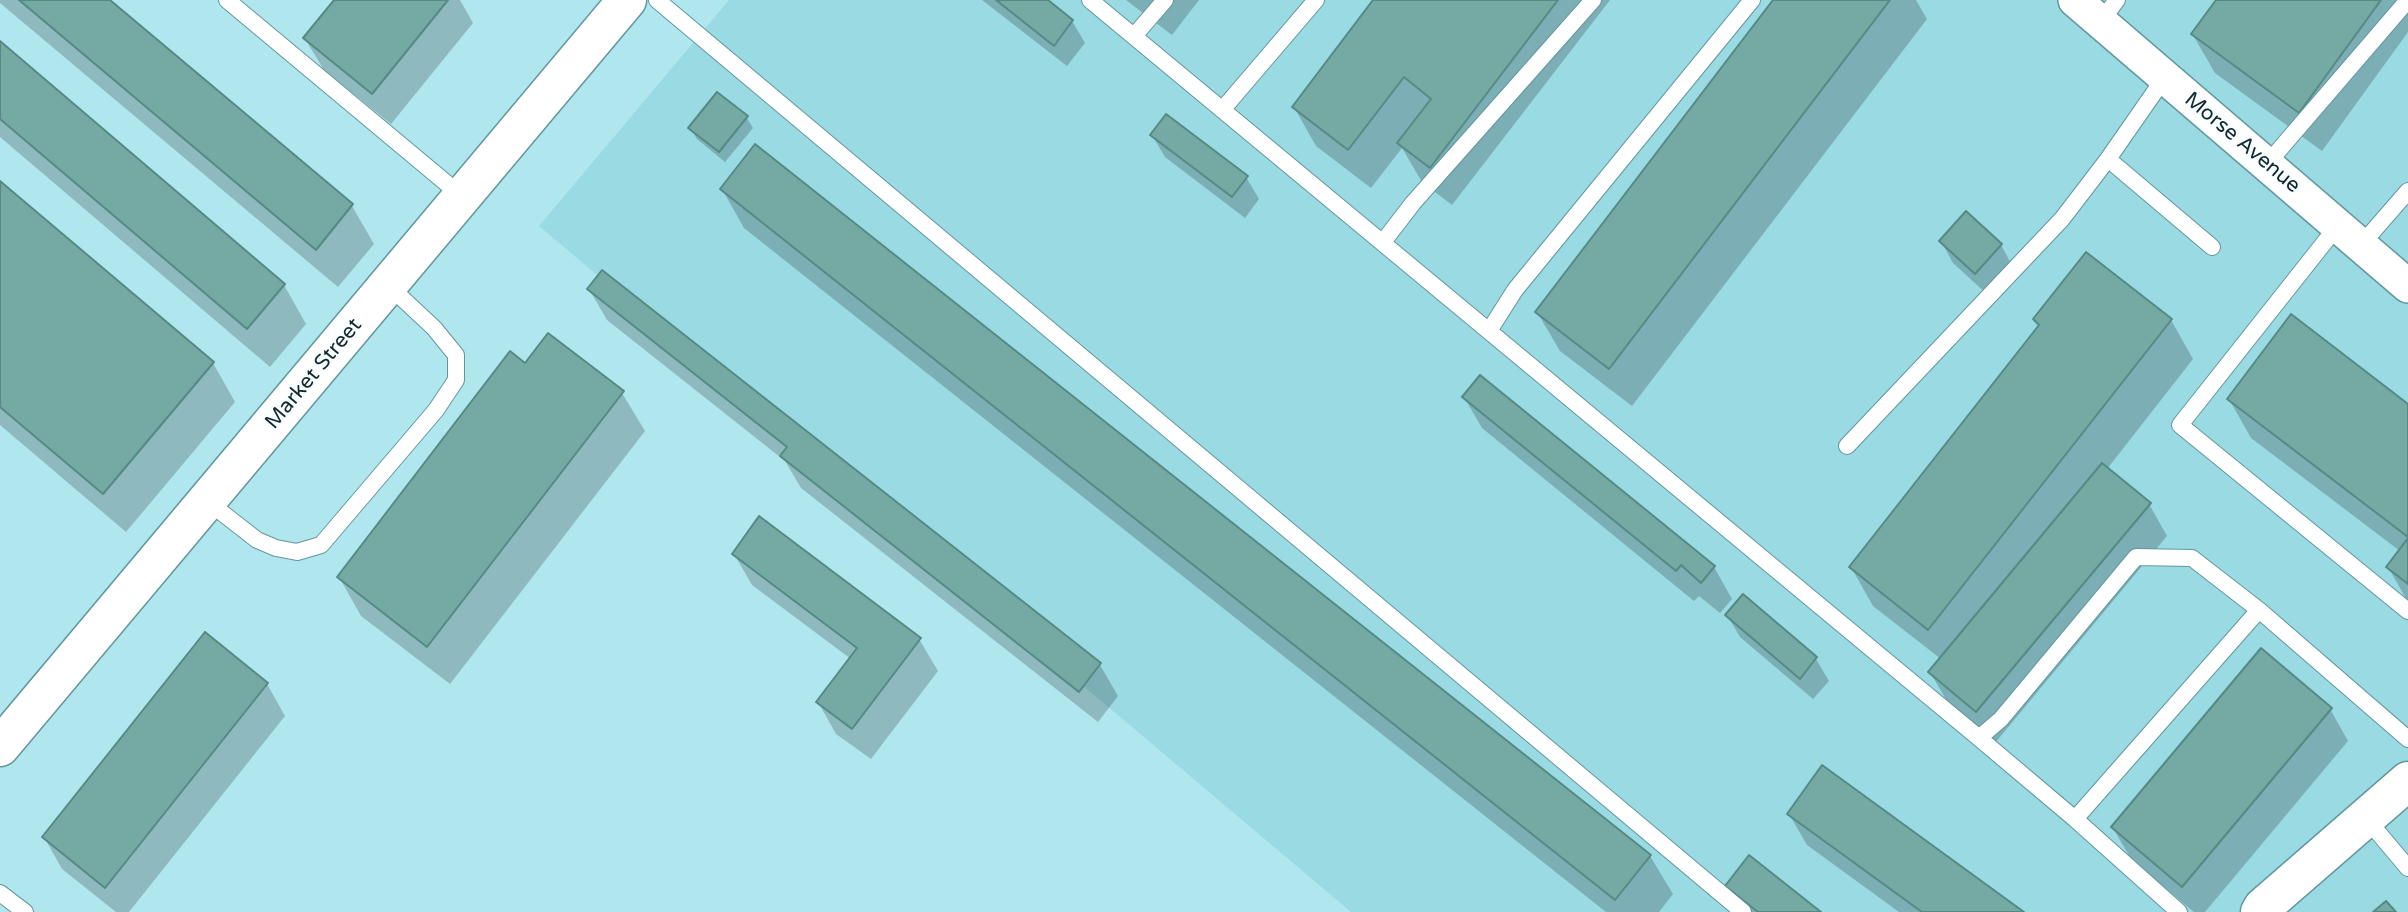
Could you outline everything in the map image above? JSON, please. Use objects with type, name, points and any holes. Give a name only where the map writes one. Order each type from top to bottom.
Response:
[{"type":"street","name":"Market Street","points":[[1,743],[627,0]]},
{"type":"street","name":"Morse Avenue","points":[[2075,0],[2109,10],[2165,77],[2408,286]]},
{"type":"street","points":[[2260,912],[2408,780]]},
{"type":"lane","points":[[227,0],[463,197]]},
{"type":"lane","points":[[657,0],[1743,912]]},
{"type":"lane","points":[[1090,0],[2076,819],[2179,912]]},
{"type":"lane","points":[[1134,36],[1165,0]]},
{"type":"lane","points":[[1222,110],[1316,0]]},
{"type":"lane","points":[[1383,242],[1413,203],[1592,0]]},
{"type":"lane","points":[[1489,331],[1515,290],[1752,0]]},
{"type":"lane","points":[[2267,164],[2408,0]]},
{"type":"lane","points":[[1847,446],[2062,219],[2165,77]]},
{"type":"lane","points":[[2108,159],[2212,247]]},
{"type":"lane","points":[[2408,191],[2350,235],[2180,425],[2408,611]]},
{"type":"lane","points":[[207,501],[257,540],[276,548],[298,552],[321,545],[436,410],[456,380],[456,355],[434,328],[388,285]]},
{"type":"lane","points":[[1979,738],[2001,719],[2136,557],[2192,558],[2259,610],[2408,739]]},
{"type":"lane","points":[[2076,819],[2259,610]]},
{"type":"lane","points":[[2365,817],[2408,868]]},
{"type":"lane","points":[[0,893],[25,912]]},
{"type":"shaded area","points":[[729,0],[2408,0],[2408,912],[1351,912],[539,226]]},
{"type":"building","points":[[19,0],[110,0],[353,204],[316,250]]},
{"type":"building","points":[[334,0],[448,0],[372,94],[303,38]]},
{"type":"building","points":[[996,0],[1048,0],[1073,20],[1054,46]]},
{"type":"building","points":[[1373,0],[1558,0],[1430,168],[1397,143],[1431,99],[1404,77],[1348,150],[1292,107]]},
{"type":"building","points":[[1773,0],[1890,0],[1609,369],[1535,312]]},
{"type":"building","points":[[2216,0],[2381,0],[2299,113],[2191,34]]},
{"type":"building","points":[[0,41],[285,284],[247,329],[0,119]]},
{"type":"building","points":[[717,92],[748,116],[719,152],[688,128]]},
{"type":"building","points":[[1166,114],[1248,176],[1232,197],[1150,135]]},
{"type":"building","points":[[755,144],[1651,855],[1615,900],[720,189]]},
{"type":"building","points":[[0,181],[214,362],[103,494],[0,407]]},
{"type":"building","points":[[1966,211],[2002,244],[1975,274],[1939,241]]},
{"type":"building","points":[[2086,252],[2172,319],[1928,630],[1849,567],[2039,325],[2033,319]]},
{"type":"building","points":[[602,270],[1101,663],[1079,692],[780,456],[787,447],[587,289]]},
{"type":"building","points":[[2291,314],[2408,404],[2408,537],[2227,399]]},
{"type":"building","points":[[548,333],[624,391],[427,647],[337,577],[510,351],[525,363]]},
{"type":"building","points":[[1480,375],[1715,566],[1701,583],[1681,565],[1676,571],[1462,397]]},
{"type":"building","points":[[2102,463],[2151,503],[1976,712],[1928,672]]},
{"type":"building","points":[[759,516],[921,638],[852,729],[816,702],[857,648],[732,554]]},
{"type":"building","points":[[2408,538],[2408,584],[2386,567]]},
{"type":"building","points":[[1743,594],[1817,657],[1800,679],[1725,615]]},
{"type":"building","points":[[205,632],[268,683],[105,888],[42,837]]},
{"type":"building","points":[[2261,648],[2332,708],[2182,887],[2111,827]]},
{"type":"building","points":[[1822,765],[2024,912],[1922,912],[1787,814]]},
{"type":"building","points":[[1749,855],[1821,912],[1758,912],[1725,886]]},
{"type":"building","points":[[2386,901],[2396,912],[2373,912]]}]
